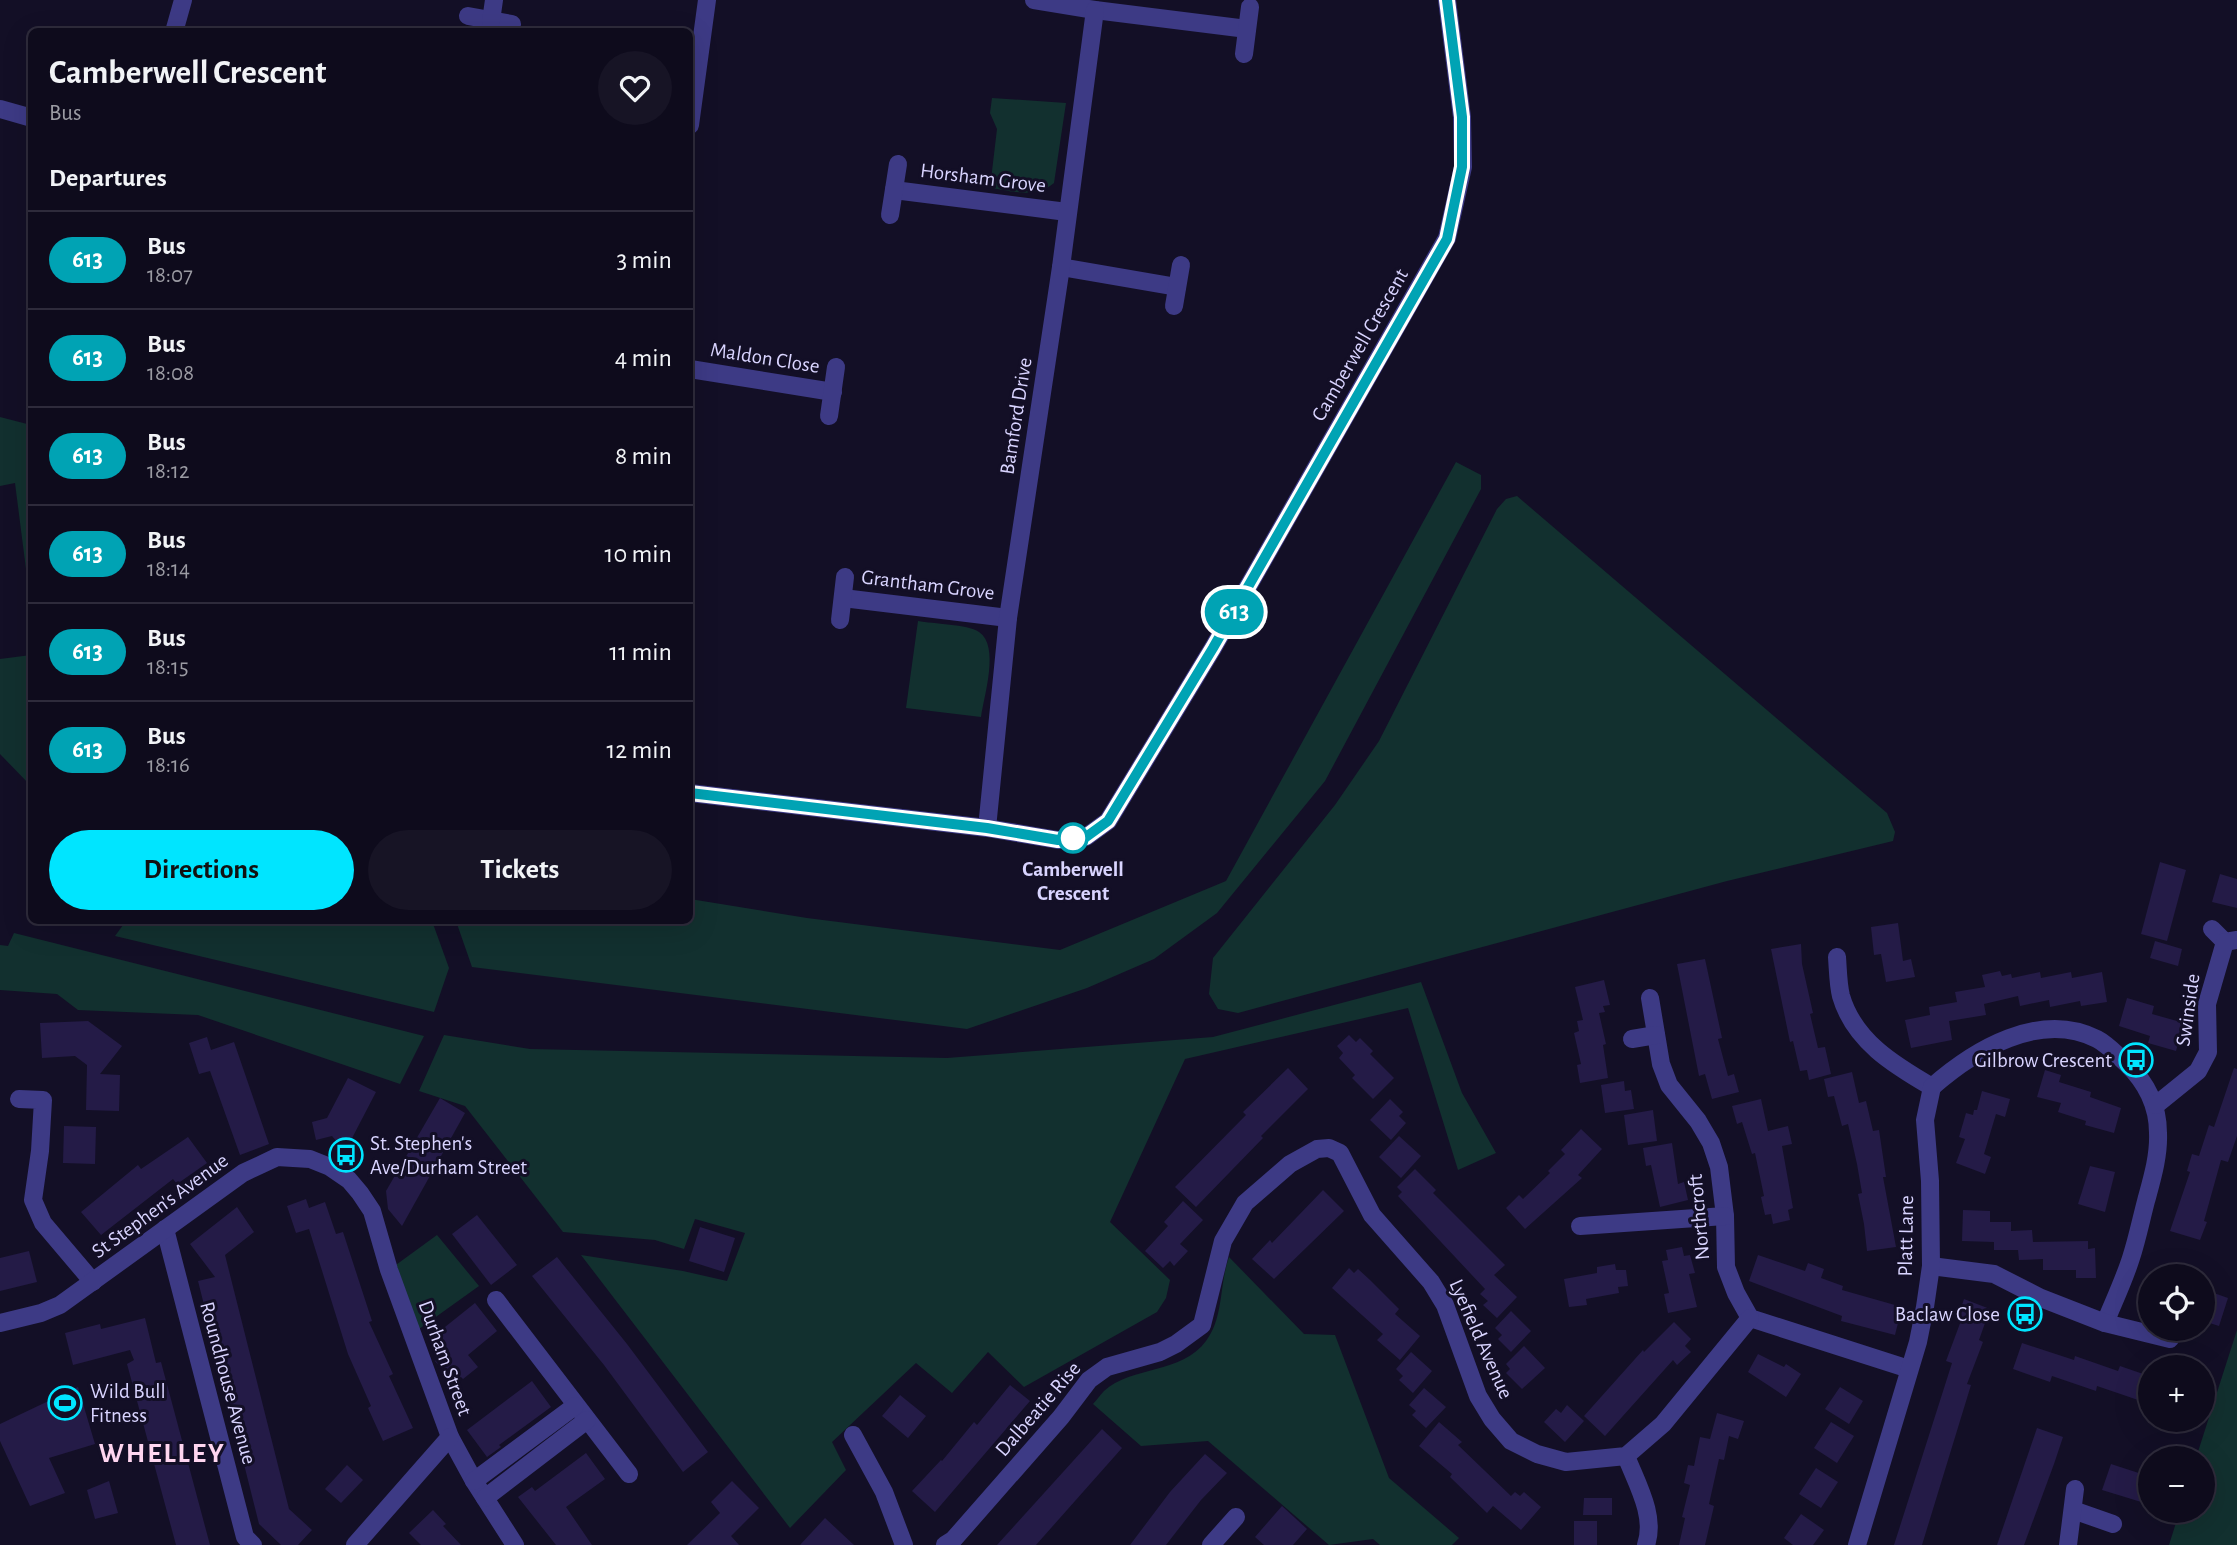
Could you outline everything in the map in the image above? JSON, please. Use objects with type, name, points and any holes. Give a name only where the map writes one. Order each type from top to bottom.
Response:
[{"type":"street","points":[[175,28],[183,0]]},
{"type":"street","points":[[491,20],[494,0]]},
{"type":"street","points":[[693,103],[707,0]]},
{"type":"street","points":[[1034,0],[1247,29]]},
{"type":"street","name":"Camberwell Crescent","points":[[693,793],[987,828],[1058,840],[1086,837],[1108,821],[1213,648],[1447,239],[1462,167],[1462,117],[1447,0]]},
{"type":"street","points":[[1244,54],[1250,6]]},
{"type":"street","name":"Bamford Drive","points":[[987,828],[1008,618],[1061,267],[1095,10]]},
{"type":"street","points":[[468,16],[512,24]]},
{"type":"street","points":[[0,109],[28,117]]},
{"type":"street","points":[[890,215],[898,164]]},
{"type":"street","name":"Horsham Grove","points":[[894,190],[1067,212]]},
{"type":"street","points":[[1174,306],[1181,265]]},
{"type":"street","points":[[1061,267],[1177,287]]},
{"type":"street","points":[[829,416],[836,367]]},
{"type":"street","name":"Maldon Close","points":[[693,369],[833,391]]},
{"type":"street","points":[[840,620],[845,577]]},
{"type":"street","name":"Grantham Grove","points":[[843,598],[1008,618]]},
{"type":"street","name":"Swinside","points":[[2156,1105],[2198,1071],[2208,1052],[2207,1004],[2225,937]]},
{"type":"street","points":[[1837,957],[1841,994],[1849,1016],[1866,1040],[1900,1069],[1932,1087],[1952,1069],[1999,1041],[2031,1032],[2079,1032],[2098,1039],[2134,1070],[2156,1105],[2159,1134],[2155,1169],[2131,1259],[2105,1323]]},
{"type":"street","name":"Northcroft","points":[[1650,998],[1661,1064],[1669,1086],[1698,1121],[1711,1143],[1719,1167],[1725,1216],[1726,1266],[1736,1293],[1750,1318]]},
{"type":"street","points":[[1632,1039],[1656,1034]]},
{"type":"street","name":"Platt Lane","points":[[1857,1545],[1918,1342],[1931,1266],[1930,1181],[1925,1120],[1932,1087]]},
{"type":"street","points":[[19,1099],[51,1099],[33,1200],[43,1223],[93,1282]]},
{"type":"street","name":"Lyefield Avenue","points":[[1329,1147],[1340,1153],[1372,1215],[1431,1282],[1445,1305],[1478,1396],[1492,1419],[1511,1441],[1537,1454],[1566,1462],[1626,1456]]},
{"type":"street","name":"Dalbeatie Rise","points":[[945,1545],[953,1541],[1089,1380],[1107,1367],[1160,1352],[1202,1325],[1223,1241],[1245,1203],[1290,1164],[1317,1149],[1329,1147]]},
{"type":"street","name":"St Stephen's Avenue","points":[[0,1323],[41,1313],[60,1305],[261,1162],[277,1157],[310,1158],[349,1180]]},
{"type":"street","name":"Durham Street","points":[[349,1180],[372,1211],[389,1270],[450,1437],[474,1481],[515,1545]]},
{"type":"street","points":[[1580,1226],[1605,1217],[1725,1216]]},
{"type":"street","name":"Roundhouse Avenue","points":[[165,1230],[245,1537],[253,1545]]},
{"type":"street","points":[[1931,1266],[1994,1274],[2040,1298],[2105,1323],[2138,1331]]},
{"type":"street","points":[[496,1300],[629,1474]]},
{"type":"street","points":[[1646,1545],[1651,1532],[1648,1514],[1626,1456],[1663,1424],[1750,1318],[1909,1369]]},
{"type":"street","points":[[474,1481],[575,1406]]},
{"type":"street","points":[[485,1498],[587,1420]]},
{"type":"street","points":[[853,1435],[884,1492],[904,1545]]},
{"type":"street","points":[[355,1545],[450,1437]]},
{"type":"street","points":[[2068,1545],[2075,1489]]},
{"type":"street","points":[[2073,1510],[2113,1524]]},
{"type":"street","points":[[1222,1542],[1236,1517]]},
{"type":"green space","points":[[992,98],[1066,103],[1054,183],[1047,188],[1023,193],[990,188],[997,129],[990,113]]},
{"type":"green space","points":[[0,417],[28,424],[28,585],[15,483],[0,486]]},
{"type":"green space","points":[[1456,462],[1481,475],[1481,489],[1325,781],[1217,913],[1154,959],[1087,988],[967,1029],[472,967],[457,924],[693,924],[693,899],[807,918],[1060,950],[1226,881]]},
{"type":"green space","points":[[1517,496],[1887,813],[1895,832],[1893,841],[1727,881],[1238,1013],[1218,1009],[1209,994],[1213,958],[1335,805],[1379,741],[1497,509],[1506,499]]},
{"type":"green space","points":[[918,621],[967,627],[979,632],[985,639],[990,660],[981,717],[906,708]]},
{"type":"green space","points":[[28,656],[28,783],[0,754],[0,659]]},
{"type":"green space","points":[[124,924],[433,924],[449,968],[434,1012],[115,936]]},
{"type":"green space","points":[[14,933],[424,1036],[400,1084],[198,1015],[78,1010],[57,994],[0,990],[0,945],[8,946]]},
{"type":"green space","points":[[1421,982],[1462,1093],[1496,1153],[1458,1170],[1408,1008],[1185,1059],[1110,1222],[1170,1280],[1166,1298],[1157,1312],[1024,1387],[988,1352],[952,1393],[916,1363],[832,1442],[846,1470],[790,1528],[581,1255],[683,1271],[727,1281],[745,1233],[695,1219],[684,1249],[655,1240],[563,1232],[465,1106],[419,1091],[444,1035],[530,1049],[947,1058],[1213,1037]]},
{"type":"green space","points":[[437,1235],[479,1286],[412,1334],[389,1270]]},
{"type":"green space","points":[[1229,1257],[1304,1334],[1335,1335],[1389,1478],[1459,1538],[1452,1545],[1380,1545],[1373,1539],[1329,1545],[1208,1441],[1141,1446],[1093,1404],[1115,1383],[1170,1365],[1196,1352],[1212,1332],[1216,1322]]},
{"type":"green space","points":[[2237,1330],[2237,1545],[2169,1545],[2176,1523],[2215,1523],[2215,1446],[2200,1446],[2204,1432],[2215,1432],[2215,1399]]},
{"type":"building","points":[[2160,862],[2186,870],[2167,941],[2141,934]]},
{"type":"building","points":[[2220,874],[2237,879],[2237,908],[2212,902]]},
{"type":"building","points":[[1898,923],[1903,961],[1911,959],[1915,977],[1886,982],[1881,954],[1874,955],[1871,927]]},
{"type":"building","points":[[2155,941],[2182,949],[2178,966],[2150,958]]},
{"type":"building","points":[[1801,944],[1802,964],[1813,1013],[1810,1014],[1818,1048],[1825,1047],[1831,1074],[1809,1080],[1807,1070],[1800,1071],[1793,1041],[1790,1042],[1771,949]]},
{"type":"building","points":[[1705,959],[1722,1038],[1718,1039],[1728,1076],[1734,1074],[1739,1092],[1712,1099],[1705,1074],[1699,1076],[1677,964]]},
{"type":"building","points":[[2000,971],[2002,976],[2011,974],[2012,978],[2040,972],[2041,978],[2071,972],[2072,978],[2102,972],[2107,1002],[2081,1006],[2080,1001],[2050,1007],[2049,1000],[2020,1006],[2018,996],[1984,1004],[1986,1015],[1949,1021],[1952,1040],[1911,1048],[1905,1020],[1930,1015],[1929,1007],[1957,1002],[1955,992],[1985,987],[1982,975]]},
{"type":"building","points":[[1604,980],[1610,1005],[1603,1006],[1605,1012],[1599,1013],[1606,1044],[1603,1045],[1608,1078],[1580,1083],[1577,1065],[1581,1064],[1574,1033],[1579,1031],[1577,1021],[1583,1020],[1575,987]]},
{"type":"building","points":[[2127,998],[2154,1006],[2152,1014],[2184,1023],[2176,1051],[2148,1043],[2150,1036],[2119,1026]]},
{"type":"building","points":[[88,1021],[122,1046],[100,1074],[120,1075],[119,1111],[86,1110],[87,1065],[75,1056],[42,1058],[40,1023]]},
{"type":"building","points":[[1349,1035],[1356,1042],[1360,1038],[1373,1051],[1370,1054],[1394,1078],[1373,1099],[1352,1078],[1355,1075],[1339,1058],[1343,1053],[1337,1046]]},
{"type":"building","points":[[207,1037],[211,1050],[234,1042],[269,1144],[240,1155],[210,1071],[199,1074],[189,1043]]},
{"type":"building","points":[[1288,1068],[1308,1089],[1196,1207],[1175,1187],[1246,1115],[1243,1112]]},
{"type":"building","points":[[2234,1068],[2237,1069],[2237,1136],[2228,1162],[2221,1160],[2204,1221],[2207,1222],[2200,1240],[2170,1231],[2190,1172],[2187,1171],[2192,1154],[2199,1156],[2209,1125],[2214,1127]]},
{"type":"building","points":[[2045,1070],[2061,1075],[2059,1082],[2091,1092],[2090,1097],[2121,1108],[2114,1133],[2085,1125],[2086,1121],[2058,1112],[2061,1103],[2037,1097]]},
{"type":"building","points":[[1852,1072],[1859,1103],[1866,1101],[1873,1131],[1879,1130],[1886,1177],[1883,1177],[1896,1247],[1867,1251],[1858,1194],[1862,1193],[1848,1124],[1842,1126],[1834,1096],[1828,1097],[1824,1079]]},
{"type":"building","points":[[348,1078],[376,1092],[350,1142],[338,1143],[332,1136],[316,1140],[312,1122],[327,1118]]},
{"type":"building","points":[[1624,1081],[1625,1091],[1631,1090],[1634,1109],[1605,1113],[1601,1085]]},
{"type":"building","points":[[1982,1091],[2010,1099],[2005,1117],[1996,1114],[1984,1154],[1991,1157],[1985,1174],[1956,1163],[1965,1139],[1959,1137],[1966,1113],[1973,1115],[1974,1110],[1977,1110]]},
{"type":"building","points":[[440,1098],[465,1113],[402,1226],[388,1209],[386,1191]]},
{"type":"building","points":[[1390,1099],[1403,1112],[1399,1116],[1406,1123],[1391,1140],[1370,1120]]},
{"type":"building","points":[[1761,1099],[1768,1131],[1788,1126],[1792,1144],[1782,1146],[1793,1208],[1788,1210],[1790,1220],[1773,1224],[1771,1214],[1765,1215],[1755,1153],[1752,1154],[1742,1122],[1737,1124],[1732,1106]]},
{"type":"building","points":[[1653,1110],[1657,1141],[1628,1145],[1624,1115]]},
{"type":"building","points":[[64,1126],[96,1127],[95,1164],[63,1163]]},
{"type":"building","points":[[1581,1129],[1602,1149],[1578,1175],[1582,1178],[1525,1229],[1506,1208],[1519,1195],[1523,1199],[1550,1173],[1548,1171],[1565,1154],[1561,1150]]},
{"type":"building","points":[[1399,1136],[1421,1156],[1401,1178],[1379,1157]]},
{"type":"building","points":[[188,1137],[207,1163],[177,1184],[173,1179],[101,1235],[81,1212],[138,1165],[141,1169]]},
{"type":"building","points":[[1672,1143],[1678,1184],[1684,1182],[1688,1200],[1660,1207],[1651,1165],[1646,1166],[1643,1148]]},
{"type":"building","points":[[2090,1166],[2115,1172],[2105,1212],[2078,1204]]},
{"type":"building","points":[[1415,1169],[1436,1190],[1433,1193],[1505,1265],[1494,1275],[1517,1297],[1497,1318],[1483,1305],[1488,1301],[1480,1294],[1485,1289],[1398,1196],[1402,1192],[1397,1187]]},
{"type":"building","points":[[1323,1190],[1344,1211],[1274,1279],[1252,1259],[1270,1240],[1272,1243]]},
{"type":"building","points":[[306,1199],[309,1208],[325,1202],[336,1234],[343,1232],[372,1321],[369,1322],[393,1374],[389,1376],[413,1428],[383,1441],[348,1354],[309,1229],[296,1233],[287,1206]]},
{"type":"building","points":[[1183,1201],[1203,1220],[1180,1244],[1188,1251],[1174,1266],[1170,1261],[1163,1268],[1145,1251],[1168,1226],[1164,1222]]},
{"type":"building","points":[[237,1207],[254,1232],[225,1255],[289,1509],[312,1530],[298,1545],[281,1545],[259,1524],[198,1281],[215,1277],[190,1244]]},
{"type":"building","points":[[1963,1210],[1990,1211],[1990,1222],[2011,1222],[2011,1231],[2032,1230],[2033,1242],[2088,1241],[2088,1249],[2095,1248],[2096,1278],[2076,1278],[2076,1270],[2043,1270],[2043,1259],[2019,1260],[2018,1250],[1994,1250],[1994,1242],[1962,1241]]},
{"type":"building","points":[[477,1215],[517,1265],[491,1285],[452,1234]]},
{"type":"building","points":[[700,1227],[735,1238],[724,1272],[689,1261]]},
{"type":"building","points":[[1682,1247],[1684,1256],[1690,1255],[1695,1273],[1689,1274],[1697,1307],[1668,1313],[1664,1294],[1669,1293],[1662,1261],[1668,1260],[1666,1250]]},
{"type":"building","points":[[29,1251],[37,1282],[0,1291],[0,1258]]},
{"type":"building","points":[[1758,1255],[1805,1271],[1808,1263],[1824,1269],[1821,1278],[1843,1286],[1842,1290],[1902,1307],[1895,1335],[1841,1321],[1842,1316],[1749,1281]]},
{"type":"building","points":[[557,1257],[708,1452],[683,1472],[604,1365],[532,1276]]},
{"type":"building","points":[[1615,1264],[1616,1270],[1626,1270],[1628,1286],[1618,1287],[1619,1293],[1586,1299],[1587,1305],[1569,1307],[1564,1279],[1597,1273],[1597,1267]]},
{"type":"building","points":[[1349,1268],[1354,1273],[1358,1269],[1370,1280],[1399,1309],[1395,1314],[1420,1336],[1400,1360],[1377,1340],[1383,1334],[1332,1288]]},
{"type":"building","points":[[2215,1293],[2228,1298],[2219,1326],[2215,1325]]},
{"type":"building","points":[[1964,1299],[1990,1309],[1979,1340],[1983,1342],[1967,1384],[1971,1385],[1922,1545],[1894,1545],[1952,1363],[1946,1361],[1962,1318],[1958,1317]]},
{"type":"building","points":[[475,1303],[497,1331],[468,1355],[478,1367],[453,1383],[435,1361],[441,1356],[430,1339]]},
{"type":"building","points":[[1511,1311],[1531,1331],[1511,1352],[1498,1339],[1502,1335],[1495,1328]]},
{"type":"building","points":[[145,1318],[156,1363],[161,1362],[210,1545],[176,1545],[127,1364],[134,1360],[130,1350],[73,1365],[65,1333],[100,1324],[101,1329]]},
{"type":"building","points":[[1674,1322],[1691,1339],[1685,1346],[1691,1352],[1677,1365],[1673,1360],[1605,1436],[1584,1416],[1643,1350],[1644,1352]]},
{"type":"building","points":[[2022,1343],[2074,1360],[2075,1356],[2118,1371],[2120,1366],[2138,1372],[2138,1400],[2097,1386],[2096,1391],[2052,1376],[2050,1382],[2013,1369]]},
{"type":"building","points":[[1524,1346],[1545,1368],[1522,1389],[1506,1373],[1510,1369],[1506,1364]]},
{"type":"building","points":[[1411,1352],[1432,1371],[1413,1393],[1399,1380],[1403,1376],[1396,1369]]},
{"type":"building","points":[[1758,1354],[1784,1367],[1786,1364],[1801,1374],[1786,1397],[1748,1372]]},
{"type":"building","points":[[532,1381],[551,1407],[487,1457],[467,1430]]},
{"type":"building","points":[[1010,1385],[1030,1401],[935,1512],[912,1491],[942,1461],[974,1422],[977,1425]]},
{"type":"building","points":[[78,1387],[95,1444],[49,1458],[65,1493],[30,1506],[0,1441],[0,1424]]},
{"type":"building","points":[[1840,1387],[1863,1401],[1849,1424],[1825,1409]]},
{"type":"building","points":[[1424,1388],[1446,1407],[1426,1428],[1412,1415],[1416,1411],[1409,1405]]},
{"type":"building","points":[[900,1395],[926,1416],[908,1438],[882,1416]]},
{"type":"building","points":[[1567,1405],[1584,1421],[1565,1442],[1544,1422],[1556,1409],[1561,1413]]},
{"type":"building","points":[[1717,1413],[1744,1421],[1738,1439],[1729,1436],[1724,1460],[1719,1459],[1709,1504],[1714,1506],[1705,1545],[1679,1545],[1690,1485],[1684,1483],[1688,1465],[1694,1466],[1700,1437],[1710,1439]]},
{"type":"building","points":[[1439,1422],[1462,1442],[1458,1445],[1511,1496],[1515,1492],[1520,1496],[1524,1492],[1541,1507],[1521,1530],[1493,1506],[1487,1513],[1450,1477],[1452,1474],[1419,1446]]},
{"type":"building","points":[[1831,1422],[1854,1436],[1837,1463],[1814,1448]]},
{"type":"building","points":[[2037,1428],[2063,1437],[2054,1464],[2024,1545],[1997,1545]]},
{"type":"building","points":[[1102,1429],[1122,1448],[1036,1545],[997,1545]]},
{"type":"building","points":[[586,1453],[605,1479],[566,1507],[592,1545],[556,1545],[518,1497],[532,1487],[535,1491]]},
{"type":"building","points":[[1205,1454],[1227,1473],[1201,1500],[1166,1545],[1130,1545],[1170,1492]]},
{"type":"building","points":[[2111,1464],[2138,1473],[2138,1501],[2102,1490]]},
{"type":"building","points":[[347,1465],[363,1480],[341,1503],[325,1489]]},
{"type":"building","points":[[1816,1468],[1838,1482],[1821,1508],[1799,1494]]},
{"type":"building","points":[[109,1481],[118,1513],[95,1519],[87,1490]]},
{"type":"building","points":[[732,1481],[759,1508],[731,1536],[739,1545],[687,1545],[720,1513],[711,1502]]},
{"type":"building","points":[[1584,1498],[1612,1498],[1612,1515],[1583,1515]]},
{"type":"building","points":[[1282,1506],[1307,1529],[1293,1545],[1264,1545],[1255,1537]]},
{"type":"building","points":[[433,1510],[446,1524],[443,1526],[461,1545],[421,1545],[409,1533]]},
{"type":"building","points":[[1801,1514],[1824,1530],[1813,1545],[1793,1545],[1784,1538]]},
{"type":"building","points":[[825,1518],[854,1545],[800,1545]]},
{"type":"building","points":[[1574,1521],[1597,1521],[1597,1545],[1574,1545]]},
{"type":"bus line","name":"613","points":[[693,793],[987,828],[1058,840],[1086,837],[1108,821],[1213,648],[1447,239],[1462,167],[1462,117],[1447,0]]},
{"type":"place","name":"Camberwell Crescent","points":[[1073,838]]},
{"type":"place","name":"Gilbrow Crescent","points":[[2136,1060]]},
{"type":"place","name":"St. Stephen's Ave/Durham Street","points":[[346,1155]]},
{"type":"place","name":"Baclaw Close","points":[[2025,1314]]},
{"type":"place","name":"Wild Bull Fitness","points":[[65,1403]]},
{"type":"district","name":"WHELLEY","points":[[162,1454]]}]
